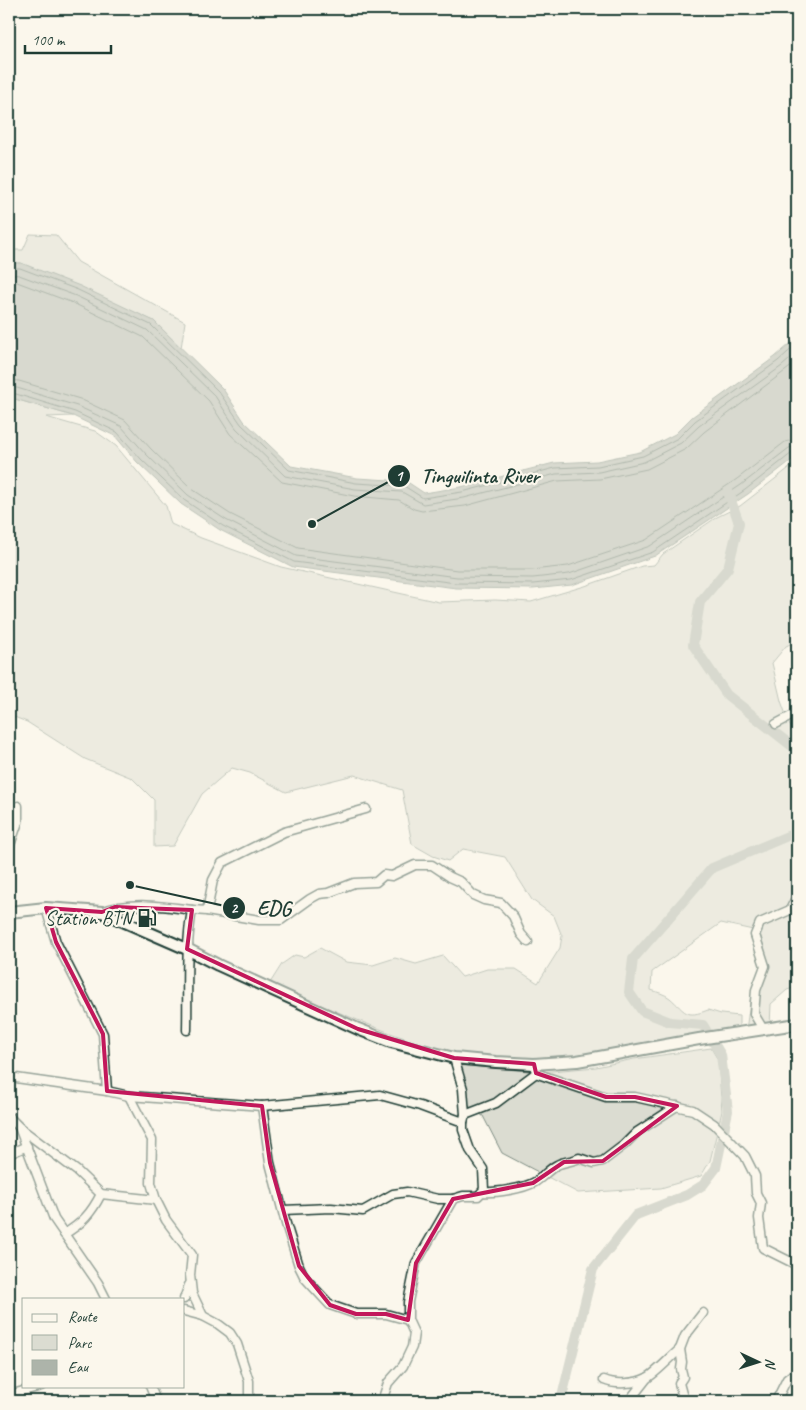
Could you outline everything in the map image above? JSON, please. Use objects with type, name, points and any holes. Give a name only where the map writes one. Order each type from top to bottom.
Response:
[{"type":"highway","points":[[9,912],[46,908],[102,912],[187,949],[358,1029],[391,1042],[454,1058],[535,1068],[797,1024]]},
{"type":"street","points":[[776,724],[797,713]]},
{"type":"street","points":[[9,848],[18,822],[18,806]]},
{"type":"street","points":[[207,911],[213,880],[222,863],[284,832],[366,809]]},
{"type":"street","points":[[102,912],[114,907],[167,906],[259,920],[281,920],[319,894],[328,893],[354,882],[376,882],[384,875],[392,876],[415,865],[432,864],[450,878],[461,882],[473,895],[484,900],[501,903],[513,916],[521,934],[528,942]]},
{"type":"street","points":[[763,1029],[754,1014],[756,990],[765,966],[755,935],[760,923],[790,910],[797,896]]},
{"type":"street","points":[[46,908],[56,942],[103,1034],[107,1091]]},
{"type":"street","points":[[187,1030],[187,949],[192,910]]},
{"type":"street","points":[[283,1210],[331,1208],[362,1210],[393,1194],[407,1192],[438,1199],[478,1196],[484,1190],[483,1169],[465,1140],[463,1130],[463,1090],[454,1058]]},
{"type":"street","points":[[9,1077],[129,1096],[262,1106],[380,1095],[464,1119],[496,1103],[535,1068],[606,1097],[635,1097],[693,1110],[714,1124],[745,1156],[755,1176],[756,1193],[761,1203],[759,1218],[763,1248],[797,1265]]},
{"type":"street","points":[[129,1096],[152,1140],[151,1183],[156,1200],[166,1220],[192,1255],[192,1292],[203,1316]]},
{"type":"street","points":[[262,1106],[270,1163],[299,1266],[305,1278],[330,1305],[356,1314],[386,1314],[408,1320]]},
{"type":"street","points":[[482,1192],[496,1193],[532,1183],[558,1164],[573,1162],[579,1158],[594,1163],[603,1161],[624,1145],[636,1132],[677,1106]]},
{"type":"street","points":[[9,1116],[19,1127],[77,1171],[102,1194],[156,1200]]},
{"type":"street","points":[[19,1127],[54,1219],[98,1283],[106,1298]]},
{"type":"street","points":[[9,1154],[27,1146]]},
{"type":"street","points":[[64,1234],[75,1228],[92,1212],[102,1194]]},
{"type":"street","points":[[382,1401],[388,1383],[403,1366],[411,1352],[414,1333],[408,1320],[408,1302],[416,1263],[453,1199]]},
{"type":"street","points":[[184,1298],[191,1281]]},
{"type":"street","points":[[185,1311],[203,1316],[230,1333],[237,1344],[249,1381],[249,1401]]},
{"type":"street","points":[[629,1401],[647,1378],[680,1349],[685,1336],[703,1313]]},
{"type":"street","points":[[680,1349],[683,1377],[680,1382],[684,1401]]},
{"type":"street","points":[[776,1401],[786,1379],[797,1371]]},
{"type":"street","points":[[604,1380],[612,1383],[647,1378]]},
{"type":"street","points":[[9,1395],[34,1388]]},
{"type":"street","points":[[151,1388],[156,1401]]},
{"type":"highlighted area","points":[[115,907],[192,910],[187,949],[358,1029],[454,1058],[534,1064],[536,1073],[606,1097],[635,1097],[677,1106],[603,1161],[564,1162],[533,1183],[453,1199],[416,1263],[408,1320],[386,1314],[356,1314],[330,1305],[299,1266],[270,1163],[262,1106],[107,1091],[103,1034],[56,942],[46,908],[102,912]]},
{"type":"green space","points":[[30,234],[56,235],[78,262],[185,322],[181,348],[154,321],[21,263],[9,263],[9,250],[23,250]]},
{"type":"green space","points":[[9,399],[15,399],[73,416],[46,417],[95,431],[116,446],[166,506],[171,524],[201,538],[281,567],[439,602],[495,600],[531,602],[642,566],[654,565],[663,554],[717,517],[740,506],[797,462],[797,641],[786,646],[772,663],[781,701],[790,726],[797,730],[797,987],[787,990],[771,1004],[770,1027],[746,1030],[751,995],[766,974],[765,951],[759,930],[761,920],[753,930],[721,923],[652,972],[651,990],[668,997],[686,1013],[695,1014],[708,1010],[739,1016],[739,1027],[716,1039],[595,1056],[504,1060],[464,1056],[433,1048],[393,1034],[270,983],[282,964],[295,955],[304,957],[320,948],[346,962],[373,965],[395,958],[416,964],[443,956],[462,977],[487,969],[516,969],[538,983],[560,948],[562,936],[554,916],[532,900],[505,857],[463,849],[448,861],[433,856],[412,844],[402,790],[354,775],[286,792],[250,773],[232,768],[202,794],[173,846],[154,847],[154,800],[132,778],[85,759],[27,722],[9,715]]},
{"type":"green space","points":[[711,1048],[718,1060],[722,1111],[710,1161],[701,1176],[661,1188],[578,1193],[502,1153],[483,1116],[460,1100],[458,1065],[541,1072],[596,1067],[634,1059]]},
{"type":"water","points":[[9,263],[21,263],[80,286],[154,321],[223,389],[244,421],[291,466],[357,478],[406,481],[424,493],[461,487],[554,463],[597,461],[640,452],[675,434],[692,417],[775,357],[797,338],[797,456],[748,494],[655,556],[572,585],[533,589],[456,588],[293,567],[220,530],[181,504],[137,462],[115,436],[73,416],[15,399],[9,399]]},
{"type":"waterway","points":[[728,492],[739,523],[728,568],[700,602],[693,645],[727,695],[797,750]]},
{"type":"waterway","points":[[561,1401],[593,1269],[636,1215],[687,1195],[703,1185],[716,1168],[728,1111],[721,1055],[703,1025],[670,1022],[642,1011],[629,992],[633,959],[712,868],[797,832]]},
{"type":"place","name":"Tinguilinta River","points":[[312,524]]},
{"type":"place","name":"EDG","points":[[130,885]]},
{"type":"place","name":"Station BTN","points":[[147,918]]}]
